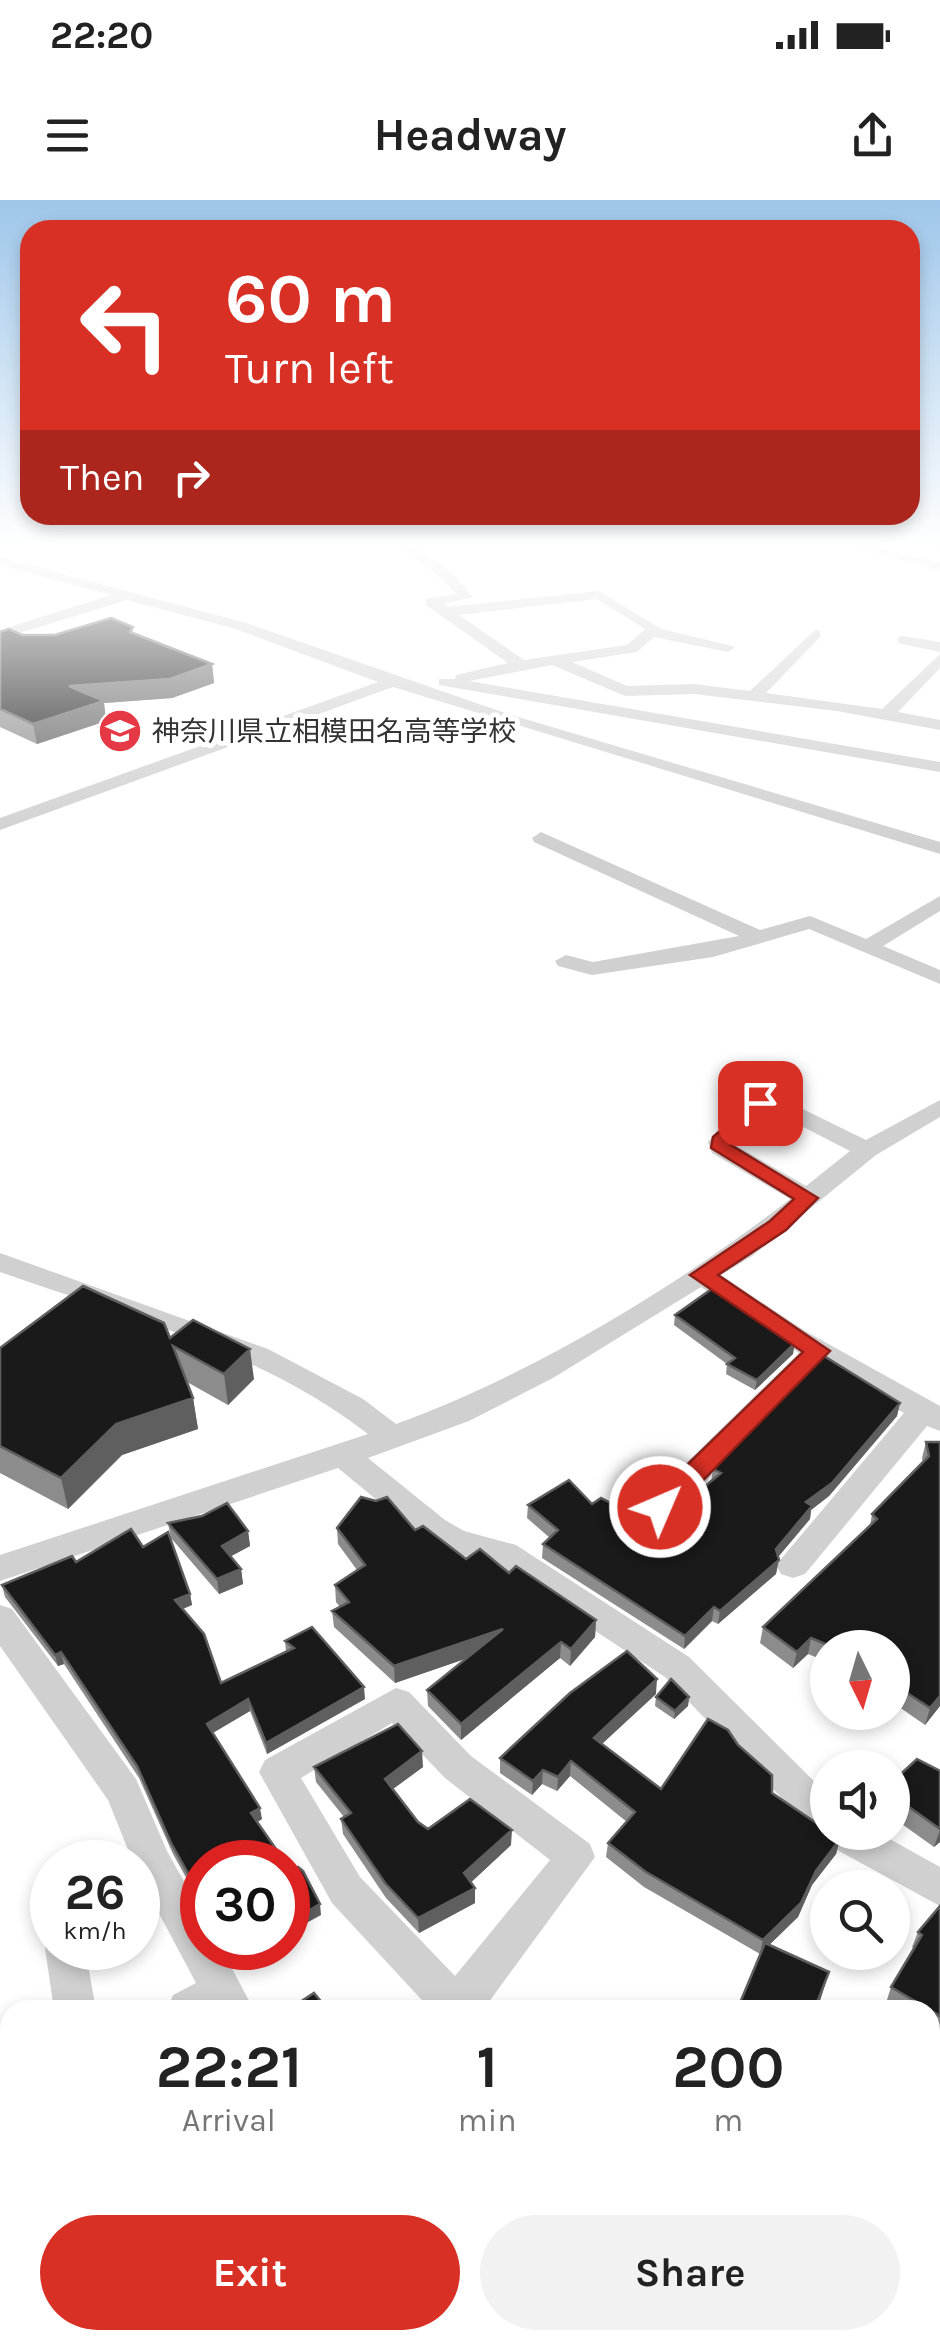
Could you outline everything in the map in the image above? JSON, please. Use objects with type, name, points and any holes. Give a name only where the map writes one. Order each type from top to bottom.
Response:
[{"type":"street","points":[[296,646],[416,690],[940,848]]},
{"type":"street","points":[[492,646],[520,666]]},
{"type":"street","points":[[416,690],[520,666],[635,646]]},
{"type":"street","points":[[754,696],[803,646]]},
{"type":"street","points":[[886,714],[940,659]]},
{"type":"street","points":[[556,662],[625,691],[680,688],[886,714],[940,725]]},
{"type":"street","points":[[0,824],[392,682]]},
{"type":"street","points":[[445,682],[940,768]]},
{"type":"street","points":[[540,838],[762,939]]},
{"type":"street","points":[[867,946],[940,902]]},
{"type":"street","points":[[566,961],[592,970],[762,939],[810,922],[940,978]]},
{"type":"street","points":[[807,1198],[721,1148],[720,1142],[760,1103],[774,1102],[867,1150]]},
{"type":"street","points":[[0,1568],[343,1455],[458,1412],[544,1371],[778,1226],[867,1150],[940,1107]]},
{"type":"street","points":[[0,1262],[316,1382],[364,1412],[391,1436]]},
{"type":"street","points":[[702,1275],[818,1351],[932,1415],[794,1565]]},
{"type":"street","points":[[660,1507],[818,1351]]},
{"type":"street","points":[[343,1455],[434,1529],[455,1541],[504,1554],[677,1667],[810,1802]]},
{"type":"street","points":[[0,1618],[123,1791],[138,1840]]},
{"type":"street","points":[[449,2000],[346,1890],[278,1772],[396,1703],[458,1767],[576,1857],[464,2000]]},
{"type":"street","points":[[872,1850],[940,1888]]},
{"type":"street","points":[[160,1894],[212,2000]]},
{"type":"street","points":[[68,1970],[73,2000]]},
{"type":"building","points":[[0,646],[167,646],[212,664],[170,679],[69,686],[104,701],[33,724],[0,709]]},
{"type":"building","points":[[83,1286],[164,1323],[170,1338],[193,1320],[250,1349],[224,1374],[173,1346],[193,1398],[116,1424],[61,1478],[0,1446],[0,1348]]},
{"type":"building","points":[[713,1288],[795,1343],[757,1380],[727,1364],[735,1358],[675,1315]]},
{"type":"building","points":[[824,1356],[900,1403],[832,1483],[806,1502],[812,1506],[776,1549],[779,1560],[720,1611],[714,1607],[685,1636],[543,1544],[558,1530],[528,1505],[569,1480],[592,1504],[601,1498],[656,1527],[721,1473],[713,1469]]},
{"type":"building","points":[[926,1442],[940,1442],[940,1696],[930,1708],[910,1695],[910,1630],[810,1630],[810,1639],[797,1652],[763,1627],[877,1519],[872,1514],[929,1456]]},
{"type":"building","points":[[361,1497],[376,1501],[387,1497],[415,1530],[423,1526],[466,1559],[480,1549],[509,1573],[516,1566],[596,1620],[571,1649],[561,1642],[461,1724],[427,1690],[503,1629],[394,1666],[332,1611],[349,1602],[335,1585],[365,1565],[337,1528]]},
{"type":"building","points":[[227,1503],[248,1531],[222,1546],[241,1569],[217,1579],[168,1523],[202,1516]]},
{"type":"building","points":[[131,1529],[143,1547],[168,1532],[190,1594],[175,1600],[204,1634],[221,1683],[294,1648],[285,1641],[312,1627],[364,1687],[266,1743],[248,1699],[207,1724],[260,1808],[251,1813],[270,1840],[180,1840],[180,1859],[137,1766],[61,1652],[55,1655],[2,1585],[72,1556],[76,1562]]},
{"type":"building","points":[[627,1651],[657,1679],[594,1738],[661,1789],[708,1719],[728,1730],[738,1745],[772,1775],[772,1793],[810,1819],[810,1850],[832,1850],[817,1870],[810,1870],[810,1884],[801,1903],[763,1940],[646,1872],[608,1843],[635,1812],[571,1761],[558,1777],[543,1770],[533,1781],[500,1758],[570,1693]]},
{"type":"building","points":[[671,1679],[689,1697],[675,1711],[656,1697]]},
{"type":"building","points":[[398,1724],[422,1751],[385,1779],[418,1822],[428,1829],[470,1799],[512,1830],[464,1873],[475,1888],[418,1918],[385,1883],[341,1819],[351,1813],[314,1767]]},
{"type":"building","points":[[917,1759],[940,1771],[940,1829],[910,1808],[910,1765]]},
{"type":"building","points":[[310,1885],[320,1904],[310,1910]]},
{"type":"building","points":[[940,1906],[940,2000],[913,2000],[891,1987],[901,1970],[910,1970],[910,1955],[922,1935],[918,1932]]},
{"type":"building","points":[[765,1943],[810,1963],[810,1970],[829,1972],[818,2000],[741,2000]]},
{"type":"place","name":"神奈川県立相模田名高等学校","points":[[120,731]]},
{"type":"route","points":[[660,1507],[818,1351],[702,1275],[778,1226],[807,1198],[721,1148],[720,1142],[760,1103]]}]
